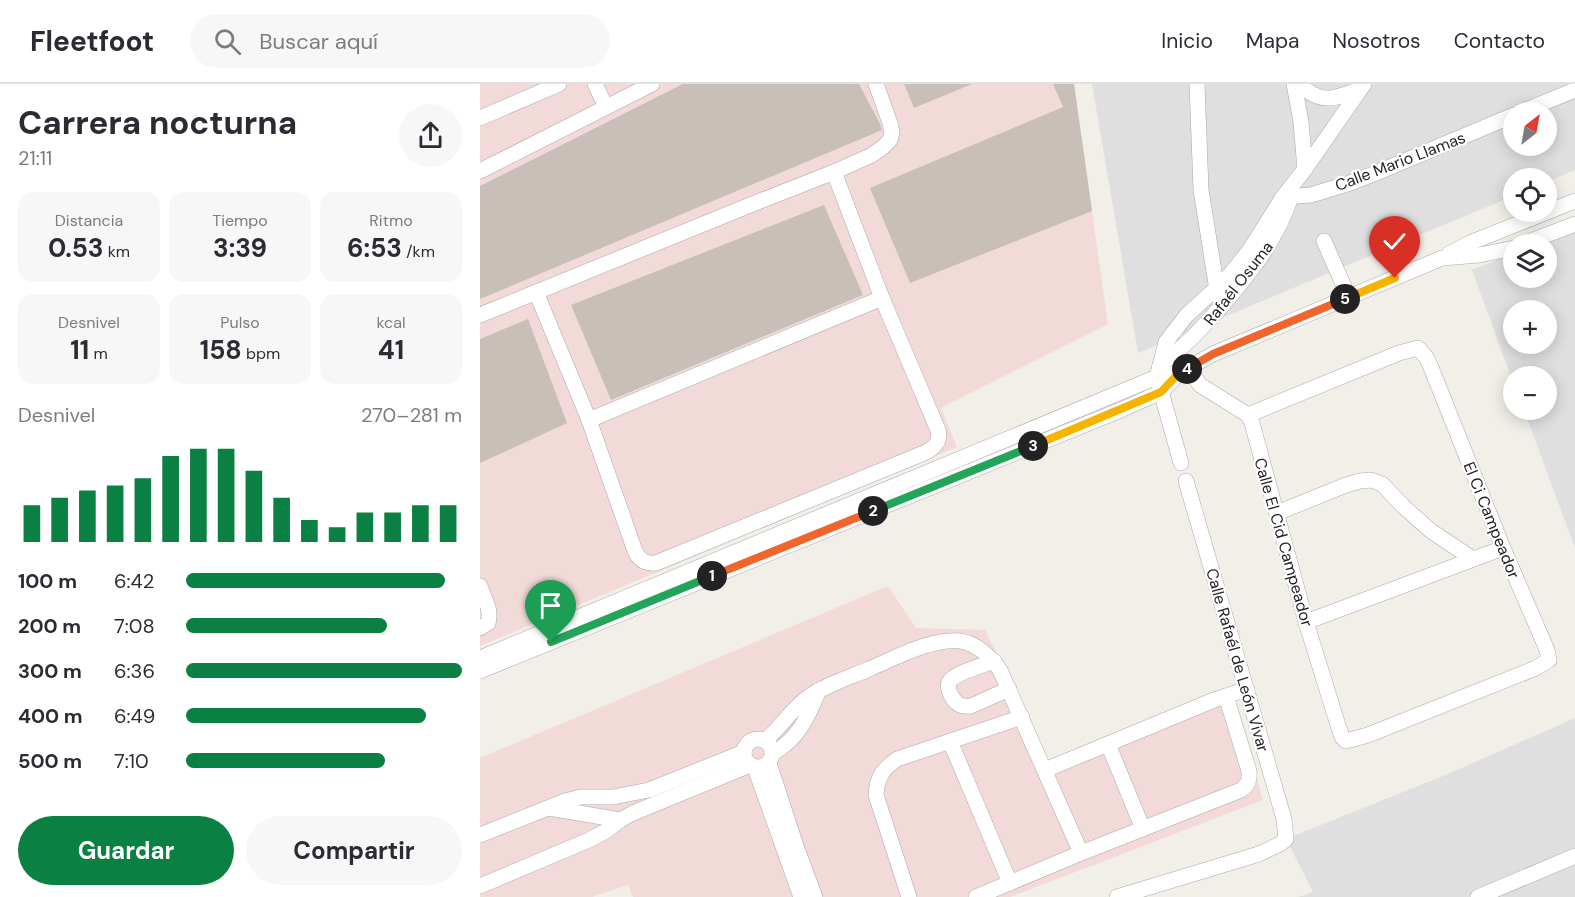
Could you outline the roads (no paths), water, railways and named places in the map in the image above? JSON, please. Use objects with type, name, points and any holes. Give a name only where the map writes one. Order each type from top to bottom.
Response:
[{"type":"street","points":[[480,118],[559,84]]},
{"type":"street","points":[[595,84],[606,107]]},
{"type":"street","points":[[482,166],[652,84]]},
{"type":"street","points":[[480,315],[872,155],[890,140],[892,132],[876,84]]},
{"type":"street","points":[[1197,84],[1201,190],[1220,308]]},
{"type":"street","points":[[1296,84],[1318,97],[1328,99],[1362,87]]},
{"type":"street","points":[[1296,84],[1305,169]]},
{"type":"street","name":"Rafaél Osuma","points":[[1159,378],[1166,342],[1170,336],[1186,316],[1227,278],[1250,252],[1362,87]]},
{"type":"street","points":[[1546,102],[1575,90]]},
{"type":"street","name":"Calle Mario Llamas","points":[[1289,193],[1311,195],[1376,173],[1503,120]]},
{"type":"street","points":[[536,292],[589,420],[635,551],[642,561],[656,563],[913,458],[935,446],[940,436],[882,298],[834,172]]},
{"type":"street","name":"Rafaél Osuma","points":[[1159,378],[1246,277],[1275,235],[1289,193]]},
{"type":"street","points":[[482,661],[959,467],[1044,424],[1159,378],[1183,371],[1213,354],[1442,258],[1472,242],[1575,201]]},
{"type":"street","points":[[1550,234],[1575,224]]},
{"type":"street","points":[[1323,241],[1349,298]]},
{"type":"street","points":[[1442,258],[1503,250]]},
{"type":"street","points":[[589,420],[882,298]]},
{"type":"street","name":"El Ci Campeador","points":[[1248,415],[1418,348],[1430,365],[1503,548],[1547,650],[1549,660],[1536,668],[1390,727],[1346,741]]},
{"type":"street","points":[[1183,371],[1248,415]]},
{"type":"street","points":[[959,467],[1051,439],[1159,378]]},
{"type":"street","points":[[1159,378],[1181,463]]},
{"type":"street","name":"Calle El Cid Campeador","points":[[1248,415],[1306,622],[1342,737],[1346,741]]},
{"type":"street","points":[[1044,424],[1051,439]]},
{"type":"street","points":[[1277,513],[1347,485],[1371,480],[1382,484],[1431,531],[1473,559]]},
{"type":"street","name":"Calle Rafaél de León Vivar","points":[[1117,897],[1259,854],[1286,839],[1284,819],[1186,481]]},
{"type":"street","points":[[1306,622],[1503,548]]},
{"type":"street","points":[[480,586],[490,616],[488,623],[480,628]]},
{"type":"street","points":[[480,886],[589,840],[620,820],[648,806],[789,742],[806,718],[819,690],[918,649],[949,641],[962,641],[975,646],[994,661],[1000,669],[1082,854]]},
{"type":"street","points":[[994,661],[950,680],[948,689],[954,701],[959,706],[971,706],[1009,689]]},
{"type":"street","points":[[1045,770],[1247,689]]},
{"type":"street","points":[[976,897],[1241,790],[1249,782],[1249,771],[1226,696]]},
{"type":"street","points":[[909,897],[876,795],[881,774],[897,759],[1022,717]]},
{"type":"street","points":[[950,741],[1010,883]]},
{"type":"street","points":[[1108,744],[1143,829]]},
{"type":"street","points":[[480,835],[546,808],[581,797],[613,797],[649,790],[759,757]]},
{"type":"street","points":[[759,757],[790,848],[801,897]]},
{"type":"street","points":[[546,808],[620,820]]},
{"type":"street","points":[[790,848],[815,897]]},
{"type":"street","points":[[1478,897],[1575,856]]}]
